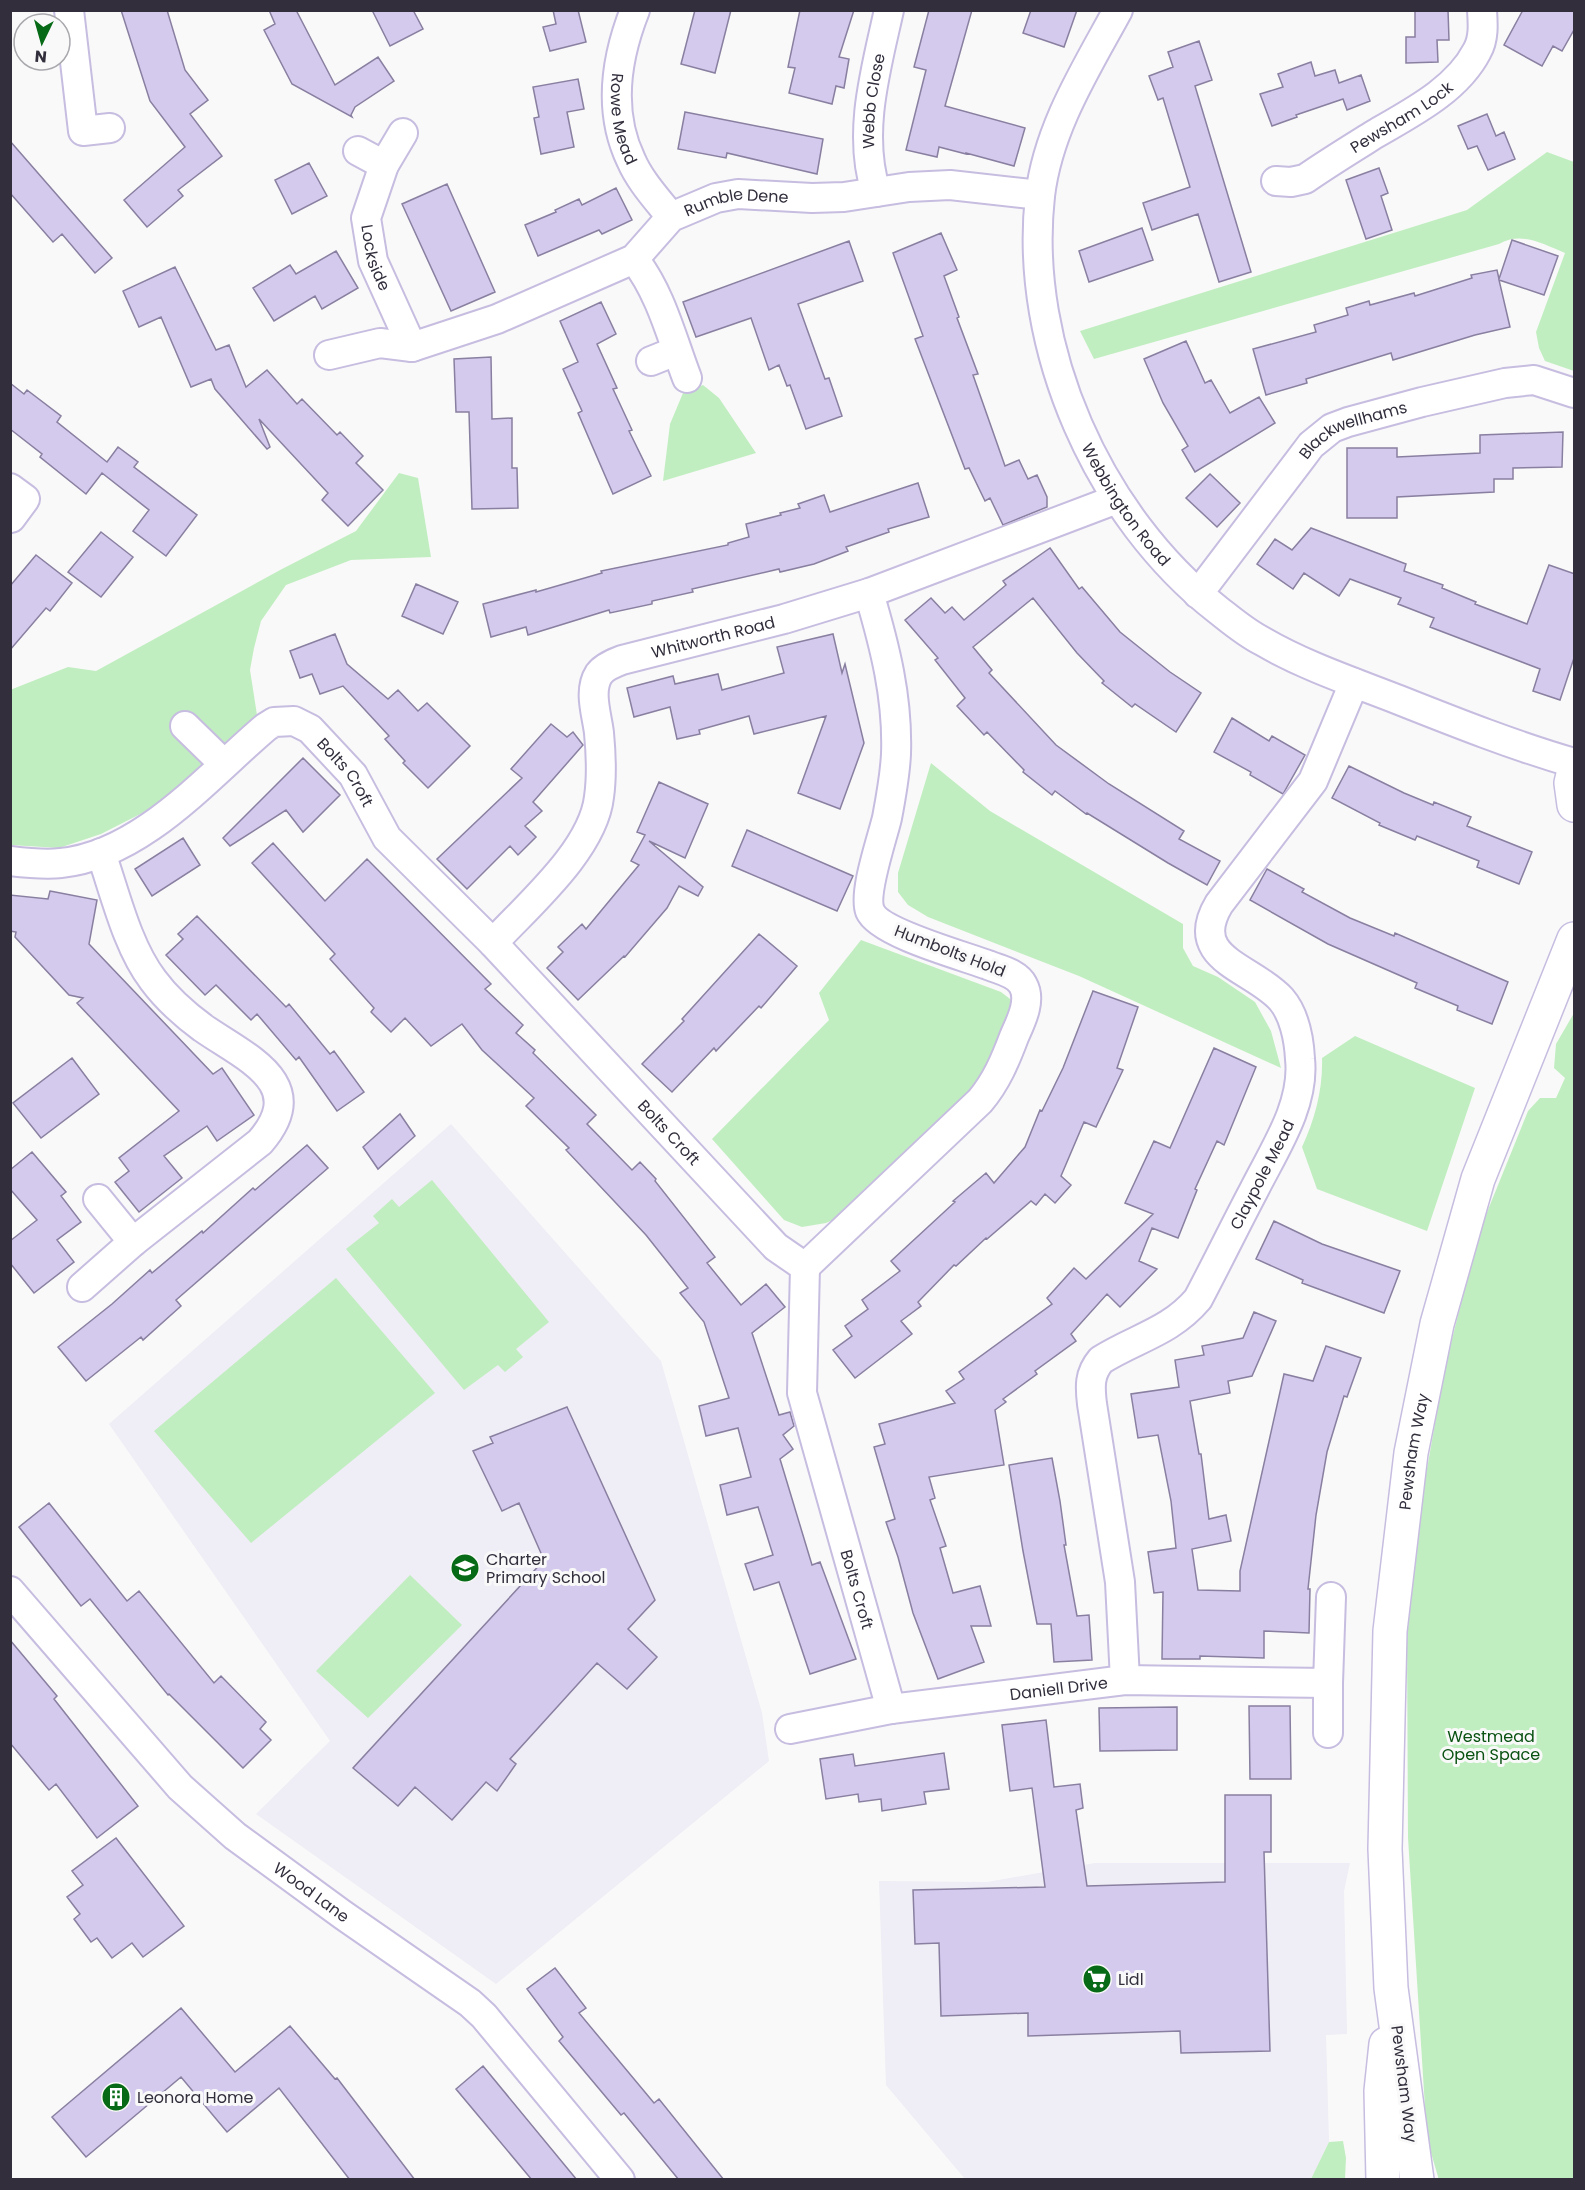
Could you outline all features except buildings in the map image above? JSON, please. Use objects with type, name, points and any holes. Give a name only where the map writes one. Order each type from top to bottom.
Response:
[{"type":"main road","points":[[1575,770],[1571,783],[1575,805]]},
{"type":"main road","name":"Pewsham Way","points":[[1417,2180],[1391,1988],[1385,1849],[1390,1631],[1411,1453],[1437,1324],[1478,1179],[1575,939]]},
{"type":"main road","name":"Pewsham Way","points":[[1383,2180],[1381,2091],[1391,1988]]},
{"type":"street","points":[[69,10],[83,131],[110,128]]},
{"type":"street","name":"Rowe Mead","points":[[635,10],[629,26],[619,75],[616,108],[621,136],[631,162],[671,217]]},
{"type":"street","name":"Webb Close","points":[[876,192],[870,171],[868,117],[878,59],[890,10]]},
{"type":"street","name":"Webbington Road","points":[[1118,10],[1066,106],[1053,141],[1040,195],[1038,248],[1040,292],[1053,356],[1075,420],[1117,499],[1156,550],[1198,594],[1261,641],[1354,683],[1521,747],[1575,763]]},
{"type":"street","name":"Pewsham Lock","points":[[1288,188],[1430,100],[1452,82],[1466,69],[1479,49],[1482,37],[1482,10]]},
{"type":"street","name":"Lockside","points":[[403,133],[384,165],[366,218],[373,261],[412,347]]},
{"type":"street","points":[[358,151],[384,165]]},
{"type":"street","name":"Rumble Dene","points":[[329,355],[380,343],[412,347],[497,319],[634,259],[671,217],[716,198],[738,194],[812,198],[844,197],[909,187],[950,185],[1040,195]]},
{"type":"street","points":[[634,259],[658,302],[664,356],[687,378]]},
{"type":"street","name":"Blackwellhams","points":[[1198,594],[1306,451],[1332,428],[1372,415],[1505,383],[1534,380],[1575,393]]},
{"type":"street","points":[[10,488],[26,499],[11,518]]},
{"type":"street","name":"Whitworth Road","points":[[493,943],[577,851],[591,824],[599,800],[601,770],[594,694],[596,682],[604,670],[622,660],[784,619],[869,593],[1117,499]]},
{"type":"street","name":"Humbolts Hold","points":[[805,1267],[980,1101],[993,1085],[1002,1067],[1025,1008],[1024,986],[1017,978],[894,931],[874,918],[870,910],[869,891],[887,816],[896,755],[895,706],[891,675],[869,593]]},
{"type":"street","name":"Claypole Mead","points":[[1125,1680],[1120,1582],[1090,1380],[1101,1360],[1172,1324],[1198,1299],[1289,1120],[1300,1087],[1300,1059],[1293,1020],[1283,1001],[1268,986],[1218,953],[1210,940],[1210,922],[1219,904],[1313,781],[1354,683]]},
{"type":"street","name":"Bolts Croft","points":[[10,861],[62,863],[100,853],[139,834],[162,819],[274,722],[294,721],[310,729],[363,790],[387,838],[493,943],[776,1247],[805,1267],[802,1393],[891,1709]]},
{"type":"street","points":[[184,726],[224,764]]},
{"type":"street","points":[[82,1287],[133,1242],[260,1143],[273,1127],[279,1114],[279,1100],[273,1083],[260,1066],[173,1005],[152,979],[136,951],[100,853]]},
{"type":"street","points":[[98,1198],[133,1242]]},
{"type":"street","name":"Wood Lane","points":[[10,1592],[180,1787],[235,1836],[343,1915],[470,2003],[484,2016],[621,2180]]},
{"type":"street","points":[[1328,1733],[1331,1597]]},
{"type":"street","name":"Daniell Drive","points":[[790,1729],[891,1709],[1125,1680],[1328,1683]]},
{"type":"shaded area","name":"Charter Primary School","points":[[451,1124],[661,1361],[762,1713],[769,1761],[496,1984],[256,1814],[330,1741],[109,1424]]},
{"type":"shaded area","points":[[1095,1863],[1350,1863],[1344,1891],[1347,2034],[1326,2035],[1329,2142],[1311,2179],[965,2179],[886,2085],[879,1881],[987,1882]]},
{"type":"green space","points":[[1547,152],[1574,162],[1574,371],[1545,361],[1539,348],[1536,332],[1565,253],[1524,239],[1507,240],[1094,359],[1080,331],[1467,210]]},
{"type":"green space","points":[[703,385],[719,398],[756,453],[663,481],[670,424],[683,393]]},
{"type":"green space","points":[[399,473],[418,478],[431,557],[351,560],[286,585],[261,621],[254,648],[250,670],[257,715],[160,804],[101,834],[59,848],[11,845],[10,690],[68,667],[96,671],[356,531]]},
{"type":"green space","points":[[931,763],[990,811],[1183,924],[1183,948],[1193,966],[1218,977],[1255,1002],[1271,1031],[1281,1068],[1079,976],[928,917],[908,905],[898,892],[898,873]]},
{"type":"green space","points":[[861,940],[1001,992],[1014,1002],[977,1093],[898,1160],[863,1192],[842,1216],[826,1223],[802,1227],[784,1220],[712,1139],[829,1020],[819,993]]},
{"type":"green space","name":"Westmead Open Space","points":[[1574,1013],[1574,2179],[1439,2180],[1427,2139],[1408,1838],[1407,1639],[1419,1514],[1445,1367],[1479,1232],[1528,1111],[1540,1098],[1556,1098],[1565,1078],[1554,1068],[1556,1044]]},
{"type":"green space","points":[[1355,1036],[1475,1088],[1427,1231],[1317,1189],[1302,1147],[1317,1104],[1322,1058]]},
{"type":"green space","points":[[432,1180],[549,1322],[516,1349],[523,1357],[505,1372],[498,1365],[464,1390],[346,1249],[379,1223],[373,1216],[392,1199],[399,1207]]},
{"type":"green space","points":[[336,1278],[435,1393],[251,1543],[154,1431]]},
{"type":"green space","points":[[410,1575],[462,1625],[368,1718],[316,1671]]},
{"type":"green space","points":[[1343,2141],[1346,2158],[1345,2179],[1311,2179],[1329,2142]]},
{"type":"place","name":"Charter Primary School","points":[[465,1568]]},
{"type":"place","name":"Lidl","points":[[1097,1979]]},
{"type":"place","name":"Leonora Home","points":[[116,2097]]}]
